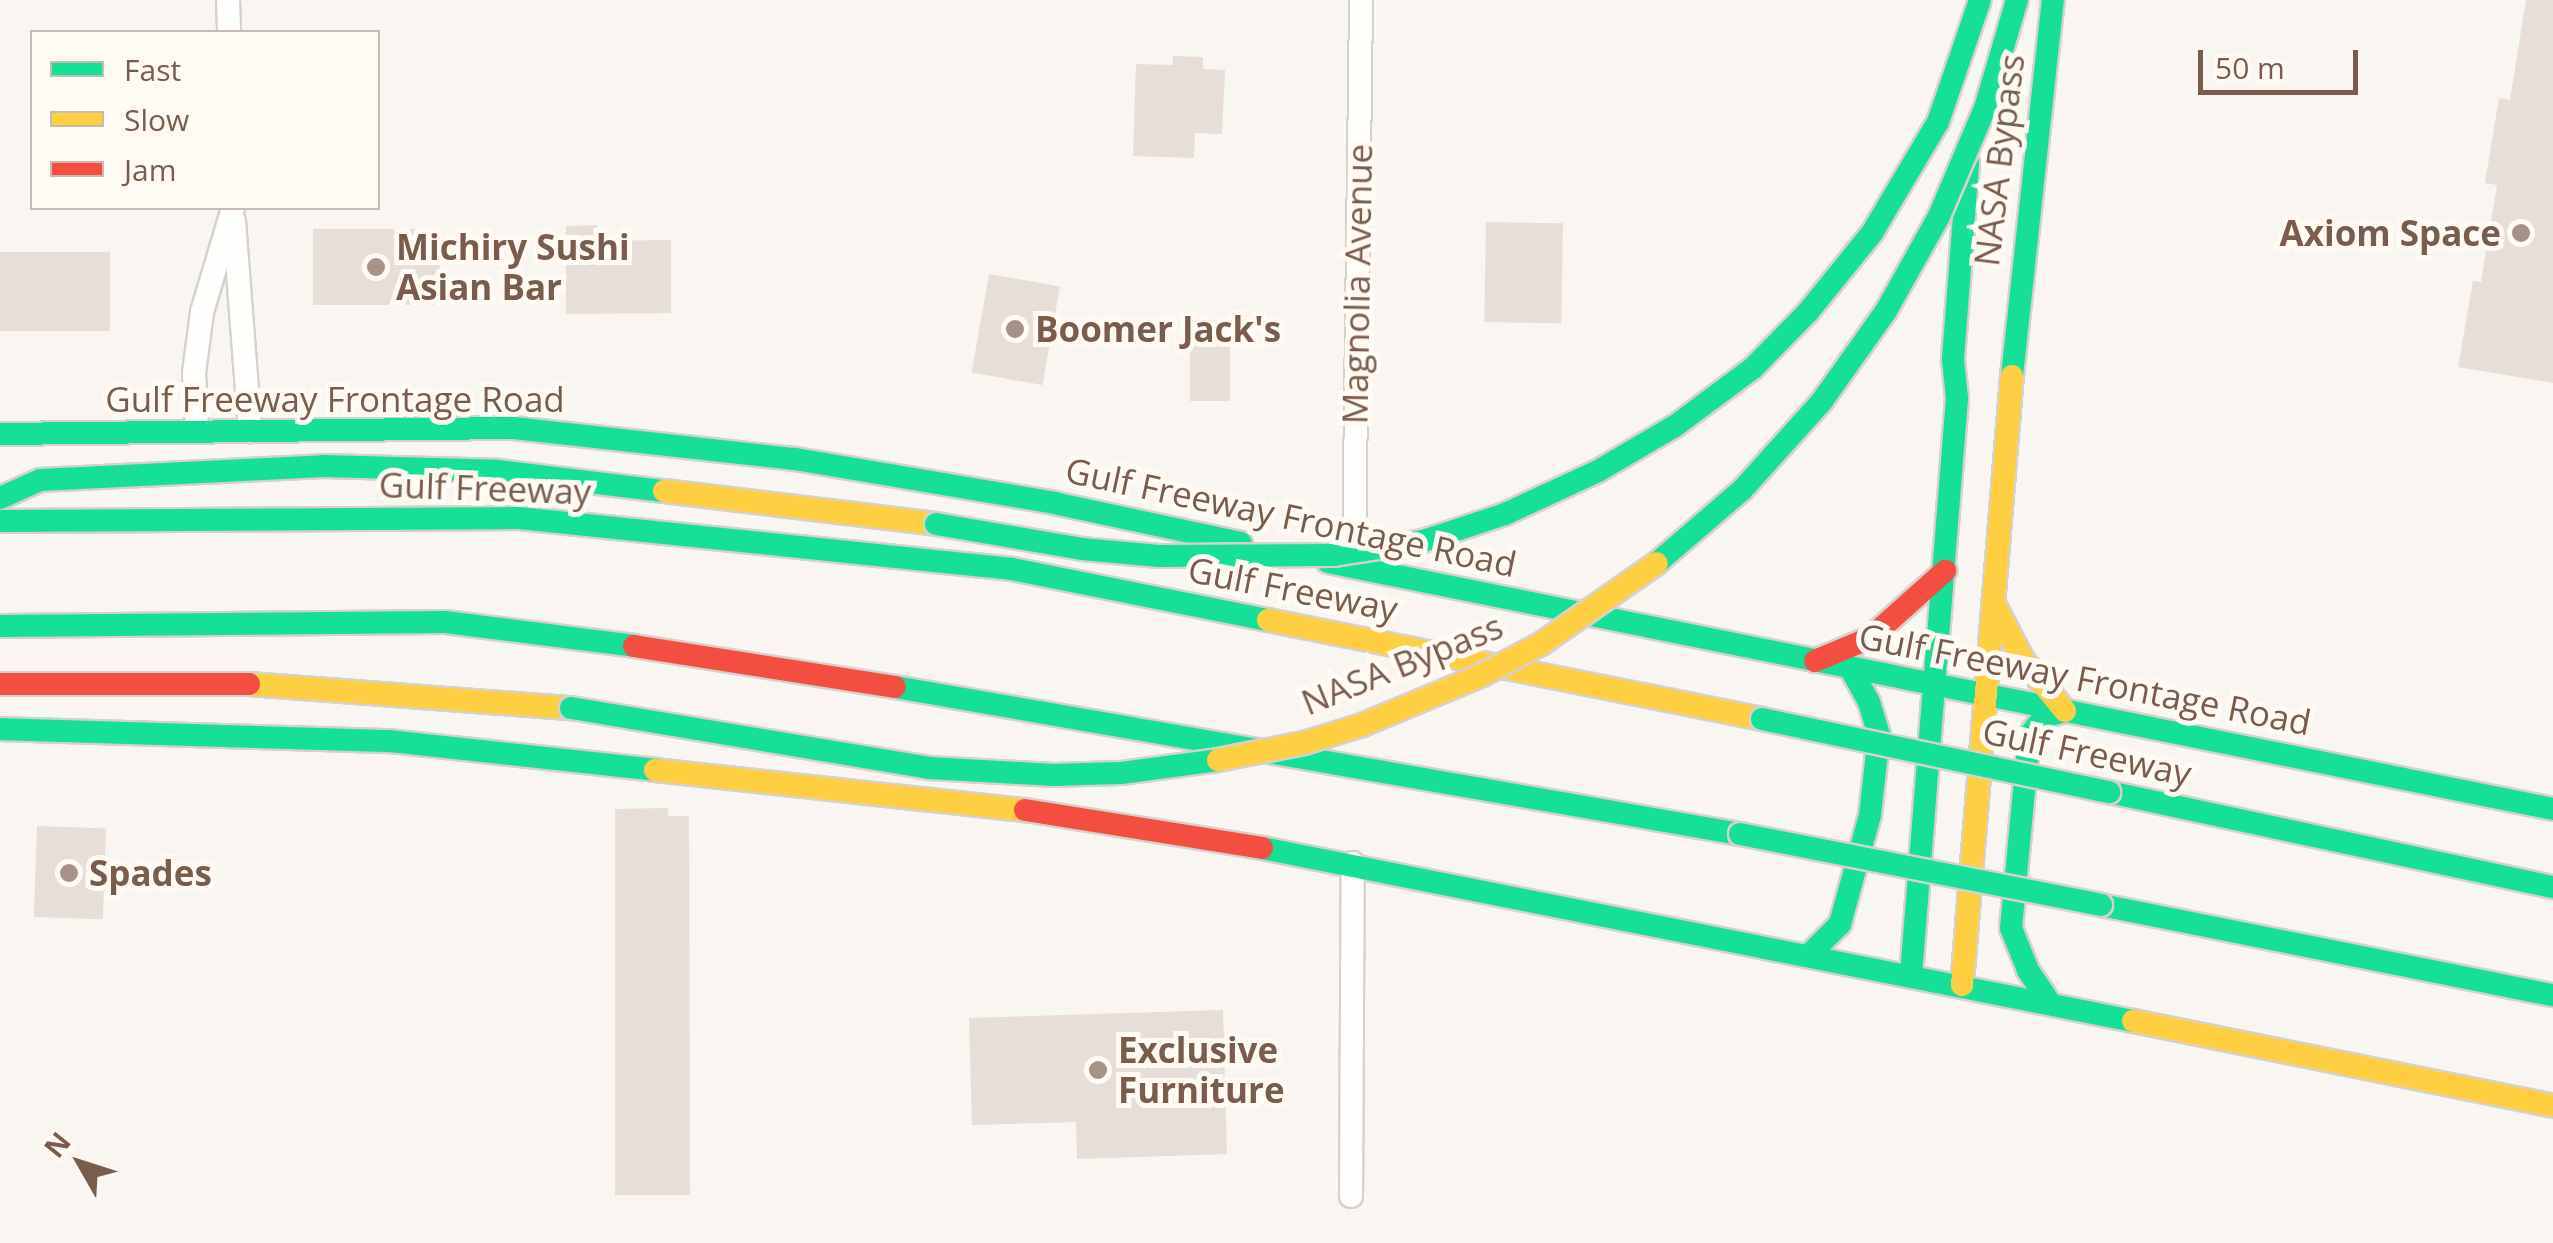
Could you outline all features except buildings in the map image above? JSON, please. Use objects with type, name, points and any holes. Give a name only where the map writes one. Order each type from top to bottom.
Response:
[{"type":"main road","name":"NASA Bypass","points":[[0,498],[40,480],[343,466],[498,472],[936,524],[1082,549],[1159,556],[1334,555],[1423,541],[1506,514],[1598,471],[1674,426],[1754,368],[1872,233],[1938,122],[1977,0]]},
{"type":"main road","name":"NASA Bypass","points":[[1911,975],[1957,398],[1953,359],[1968,190],[1977,0]]},
{"type":"main road","name":"NASA Bypass","points":[[0,684],[282,684],[571,708],[930,768],[1054,775],[1182,767],[1304,743],[1362,725],[1482,675],[1594,611],[1672,553],[1742,490],[1822,401],[1886,311],[1939,216],[1986,108],[2017,0]]},
{"type":"main road","name":"NASA Bypass","points":[[1962,985],[2027,203],[2053,0]]},
{"type":"main road","name":"Gulf Freeway Frontage Road","points":[[0,434],[513,428],[795,459],[1054,502],[1354,568],[2553,810]]},
{"type":"main road","name":"Gulf Freeway","points":[[0,521],[518,518],[1012,569],[1762,719],[2553,887]]},
{"type":"main road","points":[[1815,660],[1870,638],[1945,571]]},
{"type":"main road","points":[[1994,604],[2024,660],[2065,710],[2044,717],[2030,736],[2011,928],[2028,970],[2050,1003]]},
{"type":"main road","points":[[0,626],[445,622],[740,660],[1740,834],[2553,995]]},
{"type":"main road","points":[[1809,954],[1840,924],[1870,814],[1880,735],[1869,702],[1850,668]]},
{"type":"main road","points":[[0,729],[390,740],[1020,808],[1353,863],[2553,1106]]},
{"type":"street","points":[[228,0],[229,30]]},
{"type":"street","name":"Magnolia Avenue","points":[[1354,568],[1361,0]]},
{"type":"street","points":[[197,430],[194,373],[202,312],[232,210]]},
{"type":"street","points":[[233,210],[250,431]]},
{"type":"street","points":[[1350,1196],[1353,863]]},
{"type":"traffic: fast","points":[[936,524],[1082,549],[1159,556],[1334,555],[1423,541],[1505,514],[1598,471],[1675,426],[1753,368],[1808,312],[1872,233],[1938,122],[1980,0]]},
{"type":"traffic: fast","points":[[1657,563],[1742,490],[1822,401],[1886,311],[1939,216],[1985,108],[2017,0]]},
{"type":"traffic: fast","points":[[2012,376],[2053,0]]},
{"type":"traffic: fast","points":[[1911,975],[1957,398],[1953,359],[1968,164]]},
{"type":"traffic: fast","points":[[0,434],[513,428],[795,459],[1054,503],[1241,543]]},
{"type":"traffic: fast","points":[[0,498],[40,480],[324,466],[498,471],[664,491]]},
{"type":"traffic: fast","points":[[0,521],[519,518],[1012,569],[1268,620]]},
{"type":"traffic: fast","points":[[1328,562],[2553,809]]},
{"type":"traffic: fast","points":[[0,626],[445,622],[634,646]]},
{"type":"traffic: fast","points":[[1809,955],[1840,924],[1870,815],[1879,735],[1869,702],[1850,668]]},
{"type":"traffic: fast","points":[[895,687],[1740,834]]},
{"type":"traffic: fast","points":[[571,708],[929,768],[1054,775],[1121,773],[1218,760]]},
{"type":"traffic: fast","points":[[2050,1003],[2028,970],[2011,928],[2029,736],[2044,717],[2065,711]]},
{"type":"traffic: fast","points":[[1762,719],[2109,792]]},
{"type":"traffic: fast","points":[[0,729],[390,741],[655,770]]},
{"type":"traffic: fast","points":[[2109,792],[2553,887]]},
{"type":"traffic: fast","points":[[1740,834],[2101,905]]},
{"type":"traffic: fast","points":[[1262,848],[2133,1021]]},
{"type":"traffic: fast","points":[[2101,905],[2553,995]]},
{"type":"traffic: slow","points":[[1962,985],[2012,376]]},
{"type":"traffic: slow","points":[[664,491],[936,524]]},
{"type":"traffic: slow","points":[[1218,760],[1304,743],[1362,725],[1482,675],[1541,644],[1657,563]]},
{"type":"traffic: slow","points":[[1994,604],[2023,660],[2065,711]]},
{"type":"traffic: slow","points":[[1268,620],[1762,719]]},
{"type":"traffic: slow","points":[[249,684],[571,708]]},
{"type":"traffic: slow","points":[[655,770],[1025,810]]},
{"type":"traffic: slow","points":[[2133,1021],[2553,1106]]},
{"type":"traffic: jam","points":[[1815,661],[1870,638],[1945,571]]},
{"type":"traffic: jam","points":[[634,646],[895,687]]},
{"type":"traffic: jam","points":[[0,684],[249,684]]},
{"type":"traffic: jam","points":[[1025,810],[1262,848]]},
{"type":"place","name":"Axiom Space","points":[[2521,233]]},
{"type":"place","name":"Michiry Sushi Asian Bar","points":[[376,267]]},
{"type":"place","name":"Boomer Jack's","points":[[1015,329]]},
{"type":"place","name":"Spades","points":[[69,873]]},
{"type":"place","name":"Exclusive Furniture","points":[[1098,1070]]}]
